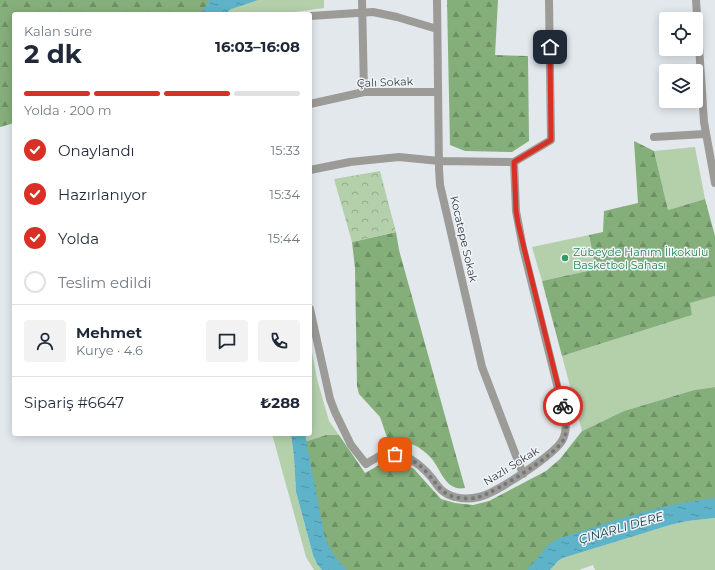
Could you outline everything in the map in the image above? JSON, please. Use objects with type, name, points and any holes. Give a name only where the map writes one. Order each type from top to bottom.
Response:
[{"type":"street","points":[[362,0],[364,92]]},
{"type":"street","name":"Kocatepe Sokak","points":[[437,0],[440,185],[482,367],[523,474]]},
{"type":"street","points":[[312,170],[350,162],[399,157],[439,161],[514,162],[551,140],[549,0]]},
{"type":"street","points":[[696,0],[705,134],[715,183]]},
{"type":"street","points":[[312,16],[362,12],[384,14],[437,29]]},
{"type":"street","name":"Çalı Sokak","points":[[312,104],[364,92],[438,92]]},
{"type":"street","points":[[654,137],[705,134]]},
{"type":"street","name":"Nazlı Sokak","points":[[312,318],[330,399],[350,445],[366,464],[389,454],[409,458],[421,466],[446,494],[462,498],[478,498],[523,474],[549,455],[563,440],[566,421],[524,248],[518,218],[514,162]]},
{"type":"green space","points":[[0,0],[231,0],[215,12],[12,12],[12,124],[0,127]]},
{"type":"green space","points":[[231,0],[324,0],[324,8],[294,12],[215,12]]},
{"type":"green space","points":[[447,0],[498,0],[495,55],[528,56],[529,141],[512,152],[465,151],[450,145]]},
{"type":"green space","points":[[634,141],[654,151],[668,210],[705,199],[715,236],[715,296],[690,303],[692,315],[562,356],[542,281],[596,269],[589,235],[603,232],[604,211],[638,203]]},
{"type":"green space","points":[[695,147],[705,199],[668,210],[654,151]]},
{"type":"green space","points":[[380,171],[396,232],[352,242],[334,179]]},
{"type":"green space","points":[[396,232],[399,250],[465,488],[453,487],[445,479],[432,459],[418,447],[408,443],[389,443],[380,417],[359,394],[357,386],[355,268],[352,242]]},
{"type":"green space","name":"Zübeyde Hanım İlkokulu Basketbol Sahası","points":[[589,235],[596,269],[542,281],[532,247]]},
{"type":"green space","points":[[715,296],[715,387],[694,390],[624,411],[582,431],[562,356],[692,315],[689,303]]},
{"type":"green space","points":[[312,352],[317,379],[329,421],[339,435],[326,435],[301,443],[299,436],[312,436]]},
{"type":"green space","points":[[715,387],[715,508],[565,545],[536,570],[336,570],[328,561],[301,443],[326,435],[339,435],[365,473],[381,464],[391,462],[402,463],[414,469],[441,499],[455,503],[473,505],[489,501],[546,471],[560,459],[582,431],[624,411],[694,390]]},
{"type":"green space","points":[[273,436],[291,436],[296,492],[313,555],[317,564],[322,570],[314,570],[306,557]]},
{"type":"green space","points":[[715,518],[715,570],[595,570],[593,565],[579,570],[550,570],[563,558],[670,525]]},
{"type":"water","points":[[210,0],[258,0],[231,9],[227,12],[201,12]]},
{"type":"water","points":[[291,436],[305,436],[324,534],[333,554],[347,570],[322,570],[317,564],[313,555],[296,492]]},
{"type":"water","name":"ÇINARLI DERE","points":[[715,498],[715,518],[670,525],[563,558],[550,570],[527,570],[548,545],[557,539],[655,509],[675,504]]},
{"type":"way so far","points":[[395,454],[409,458],[421,466],[446,494],[453,497],[478,498],[523,474],[559,446],[563,440],[566,429],[563,406]]},
{"type":"place","name":"Zübeyde Hanım İlkokulu Basketbol Sahası","points":[[565,258]]},
{"type":"route","points":[[550,47],[551,140],[514,162],[516,211],[563,406]]}]
